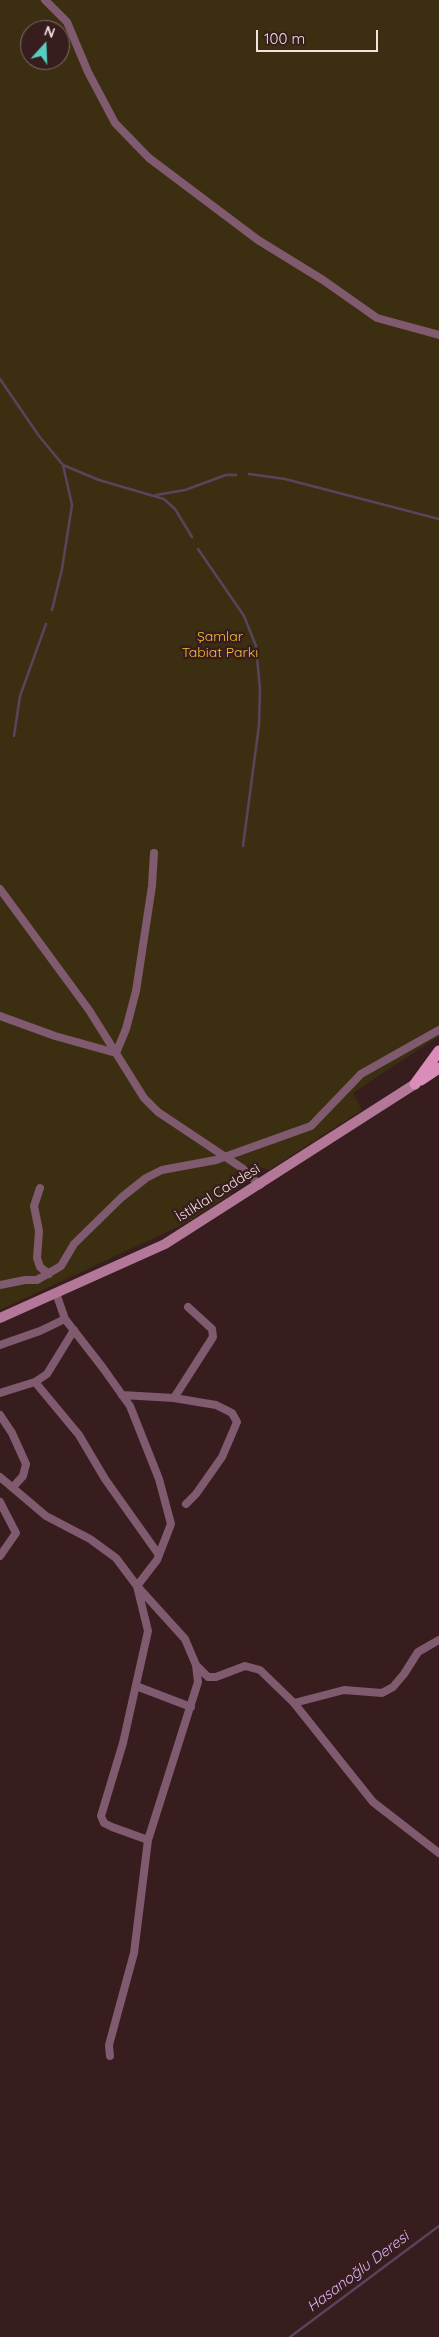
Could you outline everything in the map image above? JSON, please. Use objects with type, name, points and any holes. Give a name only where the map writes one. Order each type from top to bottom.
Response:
[{"type":"main road","points":[[416,1084],[438,1052]]},
{"type":"main road","name":"İstiklal Caddesi","points":[[0,1318],[165,1244],[260,1185],[439,1068]]},
{"type":"street","points":[[44,0],[67,22],[88,72],[115,123],[149,158],[258,240],[323,280],[377,318],[439,335]]},
{"type":"street","points":[[116,1053],[126,1029],[136,992],[152,886],[154,853]]},
{"type":"street","points":[[0,889],[88,1010],[144,1098],[158,1112],[225,1156],[260,1185]]},
{"type":"street","points":[[0,1016],[55,1036],[116,1053]]},
{"type":"street","points":[[0,1285],[25,1280],[36,1280],[62,1266],[74,1244],[122,1197],[146,1178],[162,1170],[207,1163],[311,1126],[361,1074],[439,1030]]},
{"type":"street","points":[[40,1188],[34,1206],[39,1231],[37,1258],[40,1267],[49,1274]]},
{"type":"street","points":[[56,1293],[65,1319],[130,1406],[159,1479],[171,1524],[159,1555],[137,1586],[148,1631],[123,1743],[101,1816],[104,1823],[148,1840]]},
{"type":"street","points":[[174,1398],[213,1337],[212,1329],[188,1308]]},
{"type":"street","points":[[0,1346],[65,1319]]},
{"type":"street","points":[[0,1393],[35,1382],[47,1374],[74,1330]]},
{"type":"street","points":[[35,1382],[79,1435],[105,1479],[159,1555]]},
{"type":"street","points":[[122,1395],[174,1398],[216,1405],[232,1413],[237,1422],[222,1457],[196,1494],[186,1504]]},
{"type":"street","points":[[0,1415],[12,1433],[26,1464],[24,1476],[12,1487]]},
{"type":"street","points":[[0,1477],[46,1516],[90,1539],[116,1558],[137,1586],[184,1639],[196,1665],[198,1682],[148,1840],[134,1954],[109,2045],[110,2056]]},
{"type":"street","points":[[0,1502],[16,1533],[0,1556]]},
{"type":"street","points":[[294,1703],[344,1690],[382,1693],[398,1680],[418,1652],[439,1640]]},
{"type":"street","points":[[196,1665],[208,1677],[216,1677],[245,1666],[260,1670],[294,1703],[373,1802],[439,1853]]},
{"type":"street","points":[[136,1686],[190,1707]]},
{"type":"green space","name":"Şamlar Tabiat Parkı","points":[[0,0],[439,0],[439,1036],[353,1093],[362,1110],[269,1170],[251,1164],[235,1173],[231,1194],[186,1223],[0,1310]]},
{"type":"waterway","points":[[0,379],[39,436],[63,465],[99,480],[164,499],[175,509],[192,537]]},
{"type":"waterway","points":[[52,610],[62,569],[72,505],[63,465]]},
{"type":"waterway","points":[[249,474],[285,479],[439,519]]},
{"type":"waterway","points":[[156,495],[185,490],[226,475],[236,475]]},
{"type":"waterway","points":[[198,549],[244,616],[256,646],[260,689],[259,725],[243,846]]},
{"type":"waterway","points":[[14,736],[20,696],[46,624]]},
{"type":"waterway","name":"Hasanoğlu Deresi","points":[[290,2337],[439,2226]]}]
